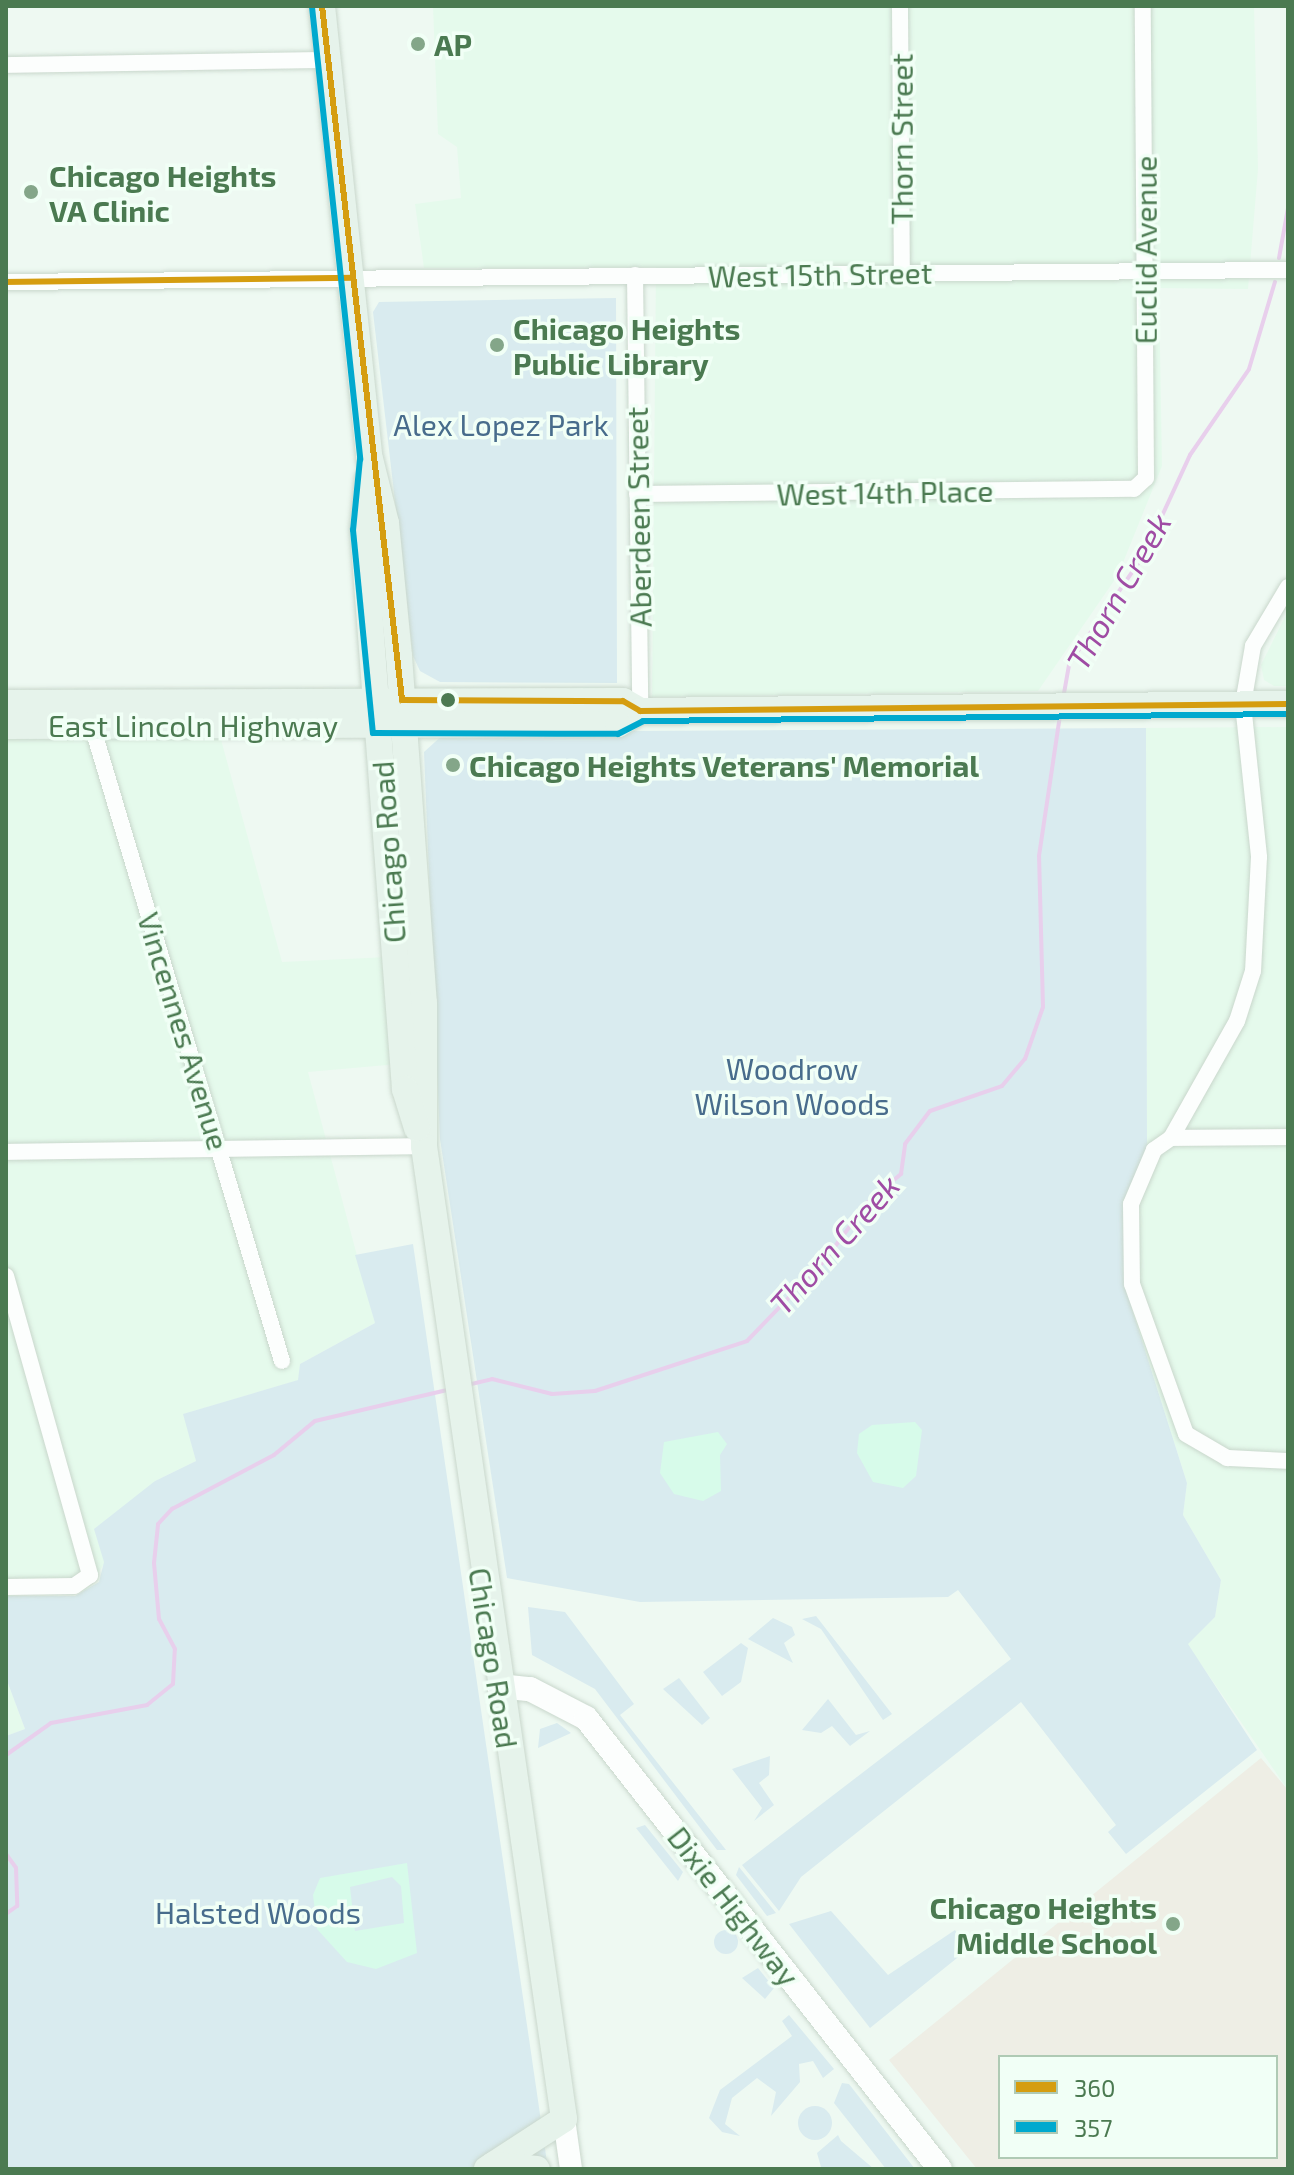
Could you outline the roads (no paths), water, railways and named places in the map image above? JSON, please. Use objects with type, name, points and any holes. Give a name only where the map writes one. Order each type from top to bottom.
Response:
[{"type":"main road","name":"Chicago Road","points":[[322,6],[370,459],[363,529],[391,712],[405,1089],[424,1146],[457,1415],[564,2119]]},
{"type":"main road","name":"East Lincoln Highway","points":[[6,703],[88,713],[391,712],[618,724],[640,711],[1288,704]]},
{"type":"main road","name":"East Lincoln Highway","points":[[6,726],[88,713]]},
{"type":"main road","name":"Dixie Highway","points":[[499,1686],[540,1692],[586,1718],[940,2169]]},
{"type":"main road","points":[[490,2167],[564,2119]]},
{"type":"main road","points":[[490,2167],[537,2169]]},
{"type":"street","name":"Thorn Street","points":[[900,6],[902,273]]},
{"type":"street","name":"Euclid Avenue","points":[[1134,489],[1146,478],[1143,6]]},
{"type":"street","points":[[6,65],[328,60]]},
{"type":"street","name":"West 15th Street","points":[[6,282],[1288,270]]},
{"type":"street","name":"Aberdeen Street","points":[[635,275],[640,711]]},
{"type":"street","name":"West 14th Place","points":[[637,494],[1134,489]]},
{"type":"street","points":[[1288,587],[1253,646],[1243,704],[1259,857],[1253,971],[1237,1021],[1171,1138],[1154,1150],[1131,1204],[1132,1284],[1186,1434],[1227,1458],[1288,1461]]},
{"type":"street","name":"Vincennes Avenue","points":[[88,713],[282,1361]]},
{"type":"street","points":[[1171,1138],[1288,1137]]},
{"type":"street","points":[[6,1152],[424,1146]]},
{"type":"street","points":[[6,1276],[90,1581],[6,1587]]},
{"type":"street","name":"Chicago Road","points":[[564,2119],[571,2169]]},
{"type":"waterway","name":"Thorn Creek","points":[[1279,258],[1288,208]]},
{"type":"waterway","name":"Thorn Creek","points":[[1063,699],[1069,664],[1144,555],[1190,455],[1249,369],[1275,282]]},
{"type":"waterway","name":"Thorn Creek","points":[[467,1385],[492,1379],[552,1394],[595,1391],[747,1341],[825,1260],[867,1203],[901,1174],[905,1144],[930,1111],[1002,1086],[1025,1059],[1043,1007],[1039,856],[1060,715]]},
{"type":"waterway","name":"Thorn Creek","points":[[6,1755],[51,1723],[147,1705],[173,1684],[175,1649],[159,1619],[154,1563],[158,1524],[172,1509],[274,1455],[315,1421],[451,1389]]},
{"type":"waterway","name":"Thorn Creek","points":[[6,1854],[16,1868],[17,1906],[6,1914]]},
{"type":"place","name":"AP","points":[[418,44]]},
{"type":"place","name":"Chicago Heights VA Clinic","points":[[31,192]]},
{"type":"place","name":"Chicago Heights Public Library","points":[[497,345]]},
{"type":"place","name":"Chicago Heights Veterans' Memorial","points":[[453,765]]},
{"type":"place","name":"Chicago Heights Middle School","points":[[1173,1924]]},
{"type":"park label","name":"Alex Lopez Park","points":[[501,424]]},
{"type":"park label","name":"Woodrow Wilson Woods","points":[[792,1085]]},
{"type":"park label","name":"Halsted Woods","points":[[258,1912]]}]
